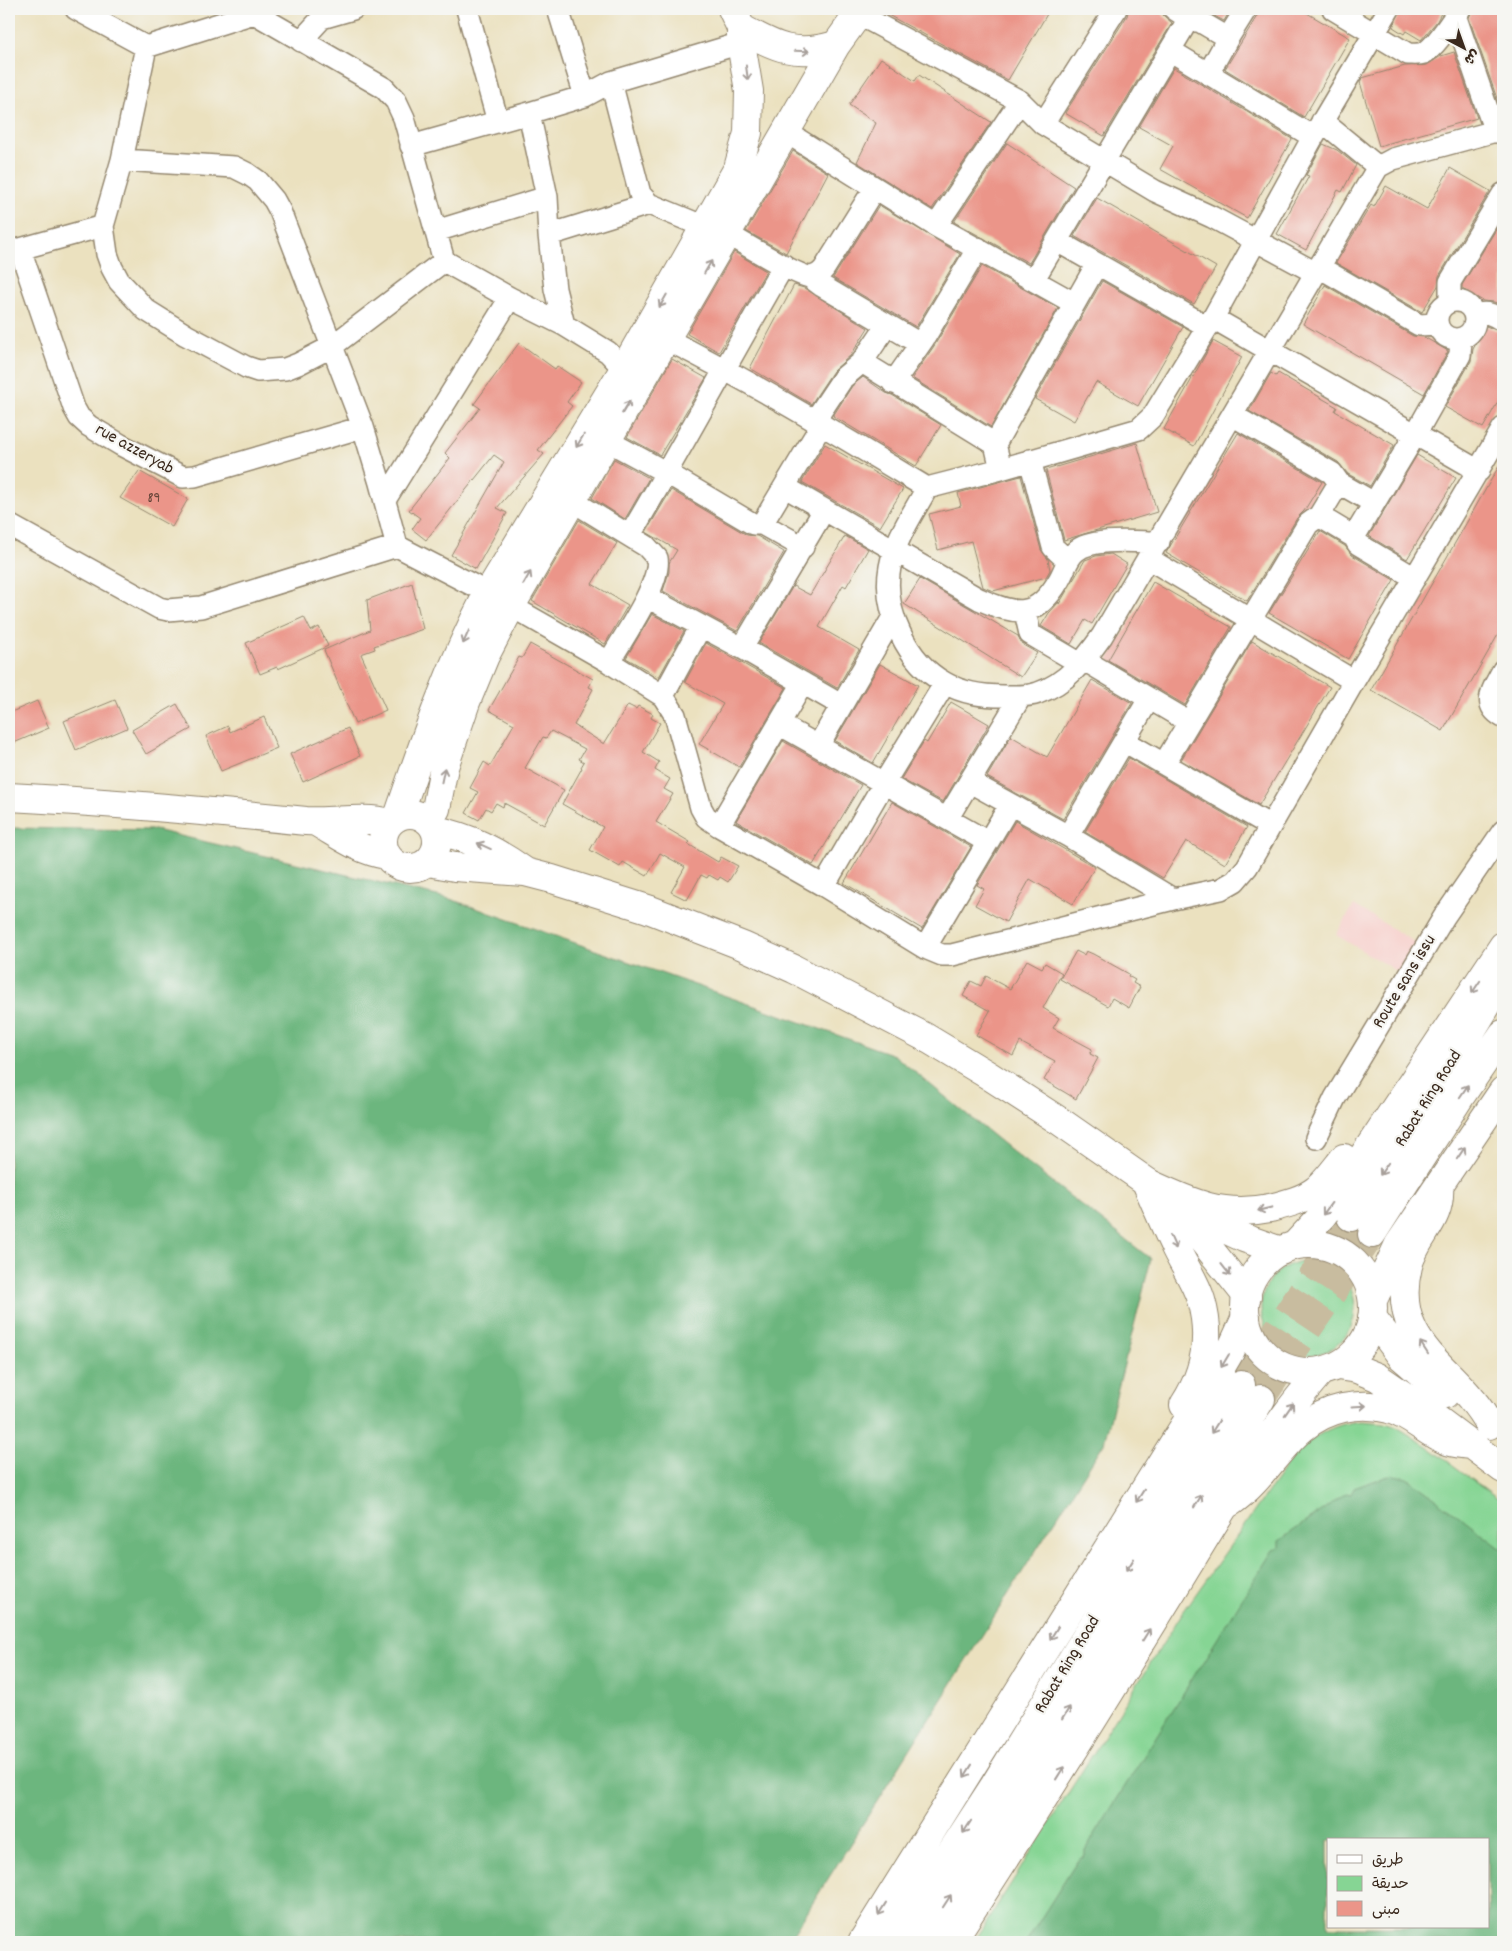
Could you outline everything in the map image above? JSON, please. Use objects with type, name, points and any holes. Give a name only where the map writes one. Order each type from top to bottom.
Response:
[{"type":"main road","points":[[525,872],[490,848],[432,826],[417,815],[404,815],[394,820],[385,829],[382,842],[386,855],[398,866],[414,869],[429,862],[433,857],[437,845],[432,826],[444,767],[466,702],[485,656],[499,600],[716,230],[786,132],[836,46],[860,11]]},
{"type":"main road","points":[[738,27],[765,42],[794,50],[808,51],[836,46]]},
{"type":"main road","points":[[394,820],[408,788],[446,682],[469,630],[499,600],[572,500],[606,440],[633,374],[666,339],[716,230],[748,133],[749,91],[738,27]]},
{"type":"main road","points":[[360,820],[387,810],[397,802],[408,788]]},
{"type":"main road","points":[[9,797],[152,806],[316,822],[394,820]]},
{"type":"main road","points":[[316,822],[360,848],[372,853],[386,855]]},
{"type":"main road","points":[[429,862],[455,867],[525,872],[648,909],[743,946],[794,969],[925,1037],[1061,1122],[1193,1214],[1244,1238],[1288,1249]]},
{"type":"main road","points":[[1288,1249],[1322,1216],[1503,946]]},
{"type":"main road","name":"Rabat Ring Road","points":[[1503,979],[1413,1126],[1361,1226],[1462,1094],[1503,1034]]},
{"type":"main road","points":[[951,1942],[1035,1814],[1226,1505],[1294,1402],[1330,1368],[1351,1357],[1361,1346],[1368,1332],[1373,1308],[1399,1244],[1503,1091]]},
{"type":"main road","points":[[1146,1182],[1187,1202],[1204,1207],[1220,1210],[1256,1211],[1288,1204],[1316,1190],[1346,1156],[1376,1136]]},
{"type":"main road","points":[[1146,1182],[1196,1232],[1246,1306],[1250,1334],[1259,1348],[1271,1360],[1287,1368],[1304,1372],[1330,1368],[1357,1368],[1377,1377],[1503,1469]]},
{"type":"main road","points":[[1146,1182],[1174,1247],[1201,1299],[1205,1321],[1205,1354],[1201,1373],[1194,1390],[1179,1412],[1166,1454]]},
{"type":"main road","points":[[1440,1186],[1438,1208],[1415,1249],[1408,1266],[1404,1300],[1409,1320],[1429,1356],[1468,1395],[1496,1430]]},
{"type":"main road","points":[[862,1942],[1230,1352],[1255,1274],[1271,1257],[1288,1249],[1309,1244],[1324,1246],[1345,1255],[1362,1271],[1369,1284],[1373,1308],[1394,1347],[1419,1373],[1496,1430]]},
{"type":"main road","name":"Rabat Ring Road","points":[[893,1942],[1251,1392],[1043,1750],[921,1942]]},
{"type":"main road","points":[[1226,1505],[1256,1481],[1293,1435],[1306,1424],[1335,1410],[1351,1406],[1368,1406],[1400,1412],[1446,1440],[1456,1444],[1471,1445]]},
{"type":"street","points":[[76,9],[146,47],[253,11],[384,88],[396,101],[404,118],[444,260],[510,298],[564,325],[608,352],[633,374]]},
{"type":"street","points":[[301,40],[322,18],[353,9]]},
{"type":"street","points":[[468,9],[498,122]]},
{"type":"street","points":[[558,9],[585,96]]},
{"type":"street","points":[[1208,74],[1246,9]]},
{"type":"street","points":[[1333,9],[1408,54],[1417,55],[1426,52],[1433,45],[1458,12]]},
{"type":"street","points":[[666,339],[724,368],[927,488],[1001,469],[1139,428],[1146,424],[1159,407],[1211,322],[1318,129],[1389,9]]},
{"type":"street","points":[[860,11],[1020,101],[1043,124],[1155,191],[1212,217],[1317,270],[1419,325],[1436,324]]},
{"type":"street","points":[[1043,124],[1110,11]]},
{"type":"street","points":[[927,488],[894,549],[890,567],[889,584],[893,617],[904,639],[922,665],[945,683],[965,692],[987,696],[1021,696],[1037,694],[1060,683],[1083,662],[1102,636],[1154,551],[1378,167],[1393,160],[1499,131],[1458,12]]},
{"type":"street","points":[[1183,14],[1198,20],[1228,38]]},
{"type":"street","points":[[1034,279],[1171,51],[1185,25],[1183,14]]},
{"type":"street","points":[[411,146],[585,96],[611,82],[738,27]]},
{"type":"street","points":[[146,47],[122,160],[103,226],[107,254],[112,268],[119,281],[146,310],[186,335],[246,367],[258,371],[285,370],[331,347],[444,260]]},
{"type":"street","points":[[1171,51],[1208,74],[1318,129],[1378,167]]},
{"type":"street","points":[[611,82],[637,188],[648,204],[716,230],[794,271],[816,276],[824,269],[874,188]]},
{"type":"street","points":[[936,226],[1020,101]]},
{"type":"street","points":[[529,113],[547,197],[555,289],[564,325]]},
{"type":"street","points":[[786,132],[936,226],[1074,303]]},
{"type":"street","points":[[122,160],[234,168],[258,181],[274,200],[280,211],[363,427],[397,546]]},
{"type":"street","points":[[1450,301],[1450,282],[1503,194]]},
{"type":"street","points":[[436,231],[547,197]]},
{"type":"street","points":[[549,235],[648,204]]},
{"type":"street","points":[[14,251],[103,226]]},
{"type":"street","points":[[1057,241],[1097,264],[1270,352],[1479,471]]},
{"type":"street","points":[[893,383],[920,344],[978,248]]},
{"type":"street","name":"rue azzeryab","points":[[14,251],[79,417],[89,426],[121,445],[183,477],[195,476],[363,427]]},
{"type":"street","points":[[1001,469],[995,444],[1097,264]]},
{"type":"street","points":[[630,535],[784,265]]},
{"type":"street","points":[[810,276],[822,286],[920,344]]},
{"type":"street","points":[[385,500],[510,298]]},
{"type":"street","points":[[1450,301],[1465,303],[1474,315],[1472,330],[1461,339],[1446,337],[1436,324],[1439,310],[1450,301]]},
{"type":"street","points":[[1474,315],[1484,312],[1492,313],[1503,321]]},
{"type":"street","points":[[762,524],[785,487],[843,378],[862,362],[887,325]]},
{"type":"street","points":[[1354,538],[1460,355],[1461,339]]},
{"type":"street","points":[[862,362],[893,383],[995,444]]},
{"type":"street","points":[[1232,415],[1332,472],[1340,483],[1374,502]]},
{"type":"street","points":[[9,525],[159,608],[168,610],[201,607],[397,546],[499,600],[609,662],[663,696],[675,715],[701,808],[706,817],[718,826],[824,886],[925,948],[942,955],[952,955],[1173,899],[1221,889],[1235,881],[1247,867],[1269,826],[1503,428]]},
{"type":"street","points":[[606,440],[667,473],[753,524],[762,524],[803,547]]},
{"type":"street","points":[[1030,460],[1053,547],[1068,561]]},
{"type":"street","points":[[1164,764],[1308,524],[1319,516],[1340,483]]},
{"type":"street","points":[[785,487],[979,599],[999,607],[1025,612],[1035,607],[1049,595],[1068,561],[1077,550],[1094,543],[1154,551],[1251,620],[1354,681]]},
{"type":"street","points":[[572,500],[630,535],[646,546],[657,558],[656,572],[647,597],[609,662]]},
{"type":"street","points":[[742,648],[824,510]]},
{"type":"street","points":[[1319,516],[1354,538],[1358,544],[1415,578]]},
{"type":"street","points":[[647,597],[742,648],[841,705]]},
{"type":"street","points":[[1025,612],[1030,634],[1189,722]]},
{"type":"street","points":[[818,746],[893,617]]},
{"type":"street","points":[[663,696],[702,626]]},
{"type":"street","points":[[1503,670],[1494,686],[1490,700],[1492,707],[1503,717]]},
{"type":"street","points":[[718,826],[802,683]]},
{"type":"street","points":[[824,886],[945,683]]},
{"type":"street","points":[[948,820],[1021,696]]},
{"type":"street","points":[[1068,836],[1149,699]]},
{"type":"street","points":[[779,724],[988,842]]},
{"type":"street","points":[[1124,741],[1269,826]]},
{"type":"street","points":[[970,782],[1068,836],[1173,899]]},
{"type":"street","points":[[925,948],[1010,805]]},
{"type":"street","name":"Route sans issu","points":[[1316,1138],[1336,1098],[1444,917],[1503,831]]},
{"type":"shaded area","points":[[1354,905],[1419,945],[1401,974],[1336,935]]},
{"type":"green space","points":[[9,828],[155,830],[450,899],[894,1055],[1018,1156],[1151,1259],[1104,1443],[788,1942],[9,1942]]},
{"type":"green space","points":[[1308,1261],[1326,1265],[1341,1275],[1351,1290],[1355,1308],[1351,1326],[1341,1341],[1326,1351],[1308,1355],[1290,1351],[1275,1341],[1265,1326],[1261,1308],[1265,1290],[1275,1275],[1290,1265]]},
{"type":"green space","points":[[1361,1421],[1385,1423],[1397,1427],[1427,1446],[1503,1502],[1503,1585],[1300,1612],[1033,1942],[974,1942],[1181,1615],[1292,1458],[1307,1444],[1331,1428]]},
{"type":"green space","points":[[1394,1475],[1408,1478],[1503,1550],[1503,1942],[1026,1942],[1078,1860],[1085,1856],[1085,1850],[1273,1550],[1279,1548],[1279,1541],[1346,1493],[1351,1494],[1354,1488]]},
{"type":"building","points":[[877,9],[1050,9],[1008,80]]},
{"type":"building","points":[[1129,9],[1162,9],[1163,15],[1172,23],[1104,136],[1065,113],[1127,16]]},
{"type":"building","points":[[1201,9],[1231,9],[1224,21]]},
{"type":"building","points":[[1258,9],[1300,9],[1350,38],[1304,117],[1225,69],[1257,16]]},
{"type":"building","points":[[1401,9],[1443,9],[1437,21],[1421,40],[1406,31],[1404,34],[1393,27]]},
{"type":"building","points":[[1503,9],[1503,110],[1501,110],[1469,18],[1472,10]]},
{"type":"building","points":[[1454,52],[1477,118],[1379,146],[1360,82],[1362,78],[1405,66],[1427,65],[1441,56]]},
{"type":"building","points":[[881,58],[915,81],[919,75],[991,122],[932,209],[857,162],[876,123],[849,105]]},
{"type":"building","points":[[1174,68],[1292,139],[1247,218],[1160,169],[1173,146],[1139,127]]},
{"type":"building","points":[[1007,143],[1074,187],[1029,263],[954,222]]},
{"type":"building","points":[[1323,144],[1337,150],[1356,165],[1342,192],[1338,190],[1306,250],[1277,234],[1309,176],[1306,175]]},
{"type":"building","points":[[793,151],[828,173],[786,253],[746,231]]},
{"type":"building","points":[[1450,168],[1490,191],[1439,276],[1438,286],[1422,312],[1336,263],[1371,205],[1374,207],[1386,186],[1427,209]]},
{"type":"building","points":[[1097,198],[1216,267],[1194,304],[1074,236]]},
{"type":"building","points":[[879,205],[960,254],[916,327],[833,278]]},
{"type":"building","points":[[1503,218],[1503,306],[1494,302],[1483,301],[1462,289],[1462,285]]},
{"type":"building","points":[[734,252],[766,271],[719,352],[687,334]]},
{"type":"building","points":[[982,266],[1058,308],[991,427],[912,378],[934,346]]},
{"type":"building","points":[[1102,281],[1183,327],[1138,406],[1096,382],[1074,421],[1035,399]]},
{"type":"building","points":[[794,285],[804,288],[868,328],[851,355],[833,371],[811,404],[750,368]]},
{"type":"building","points":[[1325,285],[1413,336],[1424,337],[1448,351],[1424,394],[1303,324]]},
{"type":"building","points":[[1482,326],[1503,333],[1503,393],[1483,428],[1445,407],[1471,361],[1473,349],[1477,342],[1475,338]]},
{"type":"building","points":[[1213,341],[1242,357],[1194,446],[1164,429]]},
{"type":"building","points":[[519,343],[555,369],[557,366],[581,382],[567,402],[572,406],[538,450],[544,454],[497,508],[507,513],[476,569],[451,555],[504,462],[494,455],[426,540],[412,529],[420,518],[409,510],[450,458],[445,453],[480,408],[474,404]]},
{"type":"building","points":[[672,359],[706,378],[660,455],[627,437]]},
{"type":"building","points":[[1271,373],[1276,376],[1278,373],[1337,407],[1335,411],[1394,445],[1370,486],[1348,474],[1338,462],[1249,411]]},
{"type":"building","points":[[863,377],[886,393],[941,425],[916,466],[833,416],[852,386]]},
{"type":"building","points":[[1238,433],[1322,482],[1304,511],[1297,518],[1247,601],[1166,553]]},
{"type":"building","points":[[1137,443],[1157,512],[1064,540],[1046,470]]},
{"type":"building","points":[[825,444],[903,489],[880,527],[802,482]]},
{"type":"building","points":[[1417,455],[1456,478],[1407,559],[1369,536]]},
{"type":"building","points":[[614,459],[649,478],[625,519],[592,498]]},
{"type":"building","points":[[1503,459],[1503,626],[1443,731],[1371,690]]},
{"type":"building","points":[[139,471],[188,499],[172,527],[120,498]]},
{"type":"building","points":[[1021,476],[1041,550],[1048,559],[1050,570],[1046,577],[993,591],[983,587],[971,541],[938,550],[929,514],[961,506],[958,493]]},
{"type":"building","points":[[671,490],[747,535],[757,536],[784,552],[737,631],[663,591],[669,572],[669,563],[677,550],[646,532]]},
{"type":"building","points":[[579,520],[617,543],[592,584],[628,605],[605,644],[532,601]]},
{"type":"building","points":[[1320,531],[1345,546],[1352,555],[1394,580],[1348,659],[1269,613]]},
{"type":"building","points":[[845,536],[868,549],[846,587],[843,585],[819,627],[859,650],[837,688],[759,643],[793,586],[810,595]]},
{"type":"building","points":[[1111,554],[1127,564],[1092,624],[1085,620],[1071,644],[1041,626],[1049,613],[1059,602],[1059,604],[1085,560]]},
{"type":"building","points":[[920,579],[1018,636],[1023,645],[1037,653],[1021,677],[904,604]]},
{"type":"building","points":[[1153,582],[1231,627],[1185,705],[1108,660]]},
{"type":"building","points":[[412,583],[423,629],[374,646],[375,649],[361,654],[386,710],[355,724],[324,650],[370,630],[367,600]]},
{"type":"building","points":[[652,614],[684,631],[659,677],[626,658]]},
{"type":"building","points":[[304,617],[311,631],[319,627],[328,646],[278,669],[277,667],[260,674],[246,643]]},
{"type":"building","points":[[1252,641],[1330,687],[1259,805],[1181,760]]},
{"type":"building","points":[[706,643],[786,688],[739,767],[699,744],[723,704],[685,682]]},
{"type":"building","points":[[530,644],[593,679],[589,687],[593,689],[574,725],[604,744],[628,705],[636,709],[638,706],[653,714],[651,718],[660,723],[643,752],[659,762],[655,770],[670,779],[664,789],[673,794],[656,822],[690,842],[688,844],[718,862],[721,857],[738,866],[728,882],[720,877],[718,880],[709,875],[707,878],[701,875],[687,900],[671,892],[685,867],[660,853],[647,876],[623,862],[620,867],[590,850],[603,827],[562,804],[582,768],[584,762],[579,759],[585,749],[551,731],[546,738],[543,737],[525,768],[564,790],[544,825],[504,803],[503,807],[496,803],[491,811],[486,808],[479,820],[466,813],[478,792],[470,788],[484,762],[490,766],[514,724],[489,710],[519,657],[522,658]]},
{"type":"building","points":[[880,664],[918,685],[873,763],[835,741]]},
{"type":"building","points":[[1092,680],[1132,703],[1063,819],[987,777],[1011,736],[1047,757]]},
{"type":"building","points":[[115,700],[127,728],[76,750],[64,721]]},
{"type":"building","points":[[37,701],[49,728],[9,745],[9,713]]},
{"type":"building","points":[[951,702],[989,724],[943,802],[901,779],[924,741],[927,743]]},
{"type":"building","points":[[177,704],[191,729],[146,754],[132,730]]},
{"type":"building","points":[[264,717],[277,748],[221,771],[206,736],[228,726],[230,732]]},
{"type":"building","points":[[348,728],[360,756],[303,782],[290,754]]},
{"type":"building","points":[[783,741],[861,785],[813,865],[736,821]]},
{"type":"building","points":[[1129,758],[1247,827],[1225,864],[1186,841],[1163,878],[1085,832]]},
{"type":"building","points":[[892,802],[971,847],[922,929],[844,883]]},
{"type":"building","points":[[1015,821],[1095,867],[1073,904],[1030,879],[1006,922],[975,905],[984,889],[977,885]]},
{"type":"building","points":[[1076,951],[1084,955],[1086,951],[1093,954],[1129,974],[1128,976],[1135,980],[1133,983],[1140,987],[1129,1008],[1112,998],[1108,1006],[1060,979]]},
{"type":"building","points":[[1027,960],[1042,968],[1045,963],[1062,973],[1043,1008],[1059,1018],[1053,1028],[1092,1049],[1090,1054],[1098,1058],[1076,1099],[1044,1080],[1055,1061],[1020,1042],[1013,1056],[976,1035],[990,1011],[963,996],[971,981],[981,986],[986,976],[1010,989]]},
{"type":"tunnel","points":[[1241,1385],[1351,1217]]},
{"type":"tunnel","points":[[1261,1399],[1372,1234]]}]
